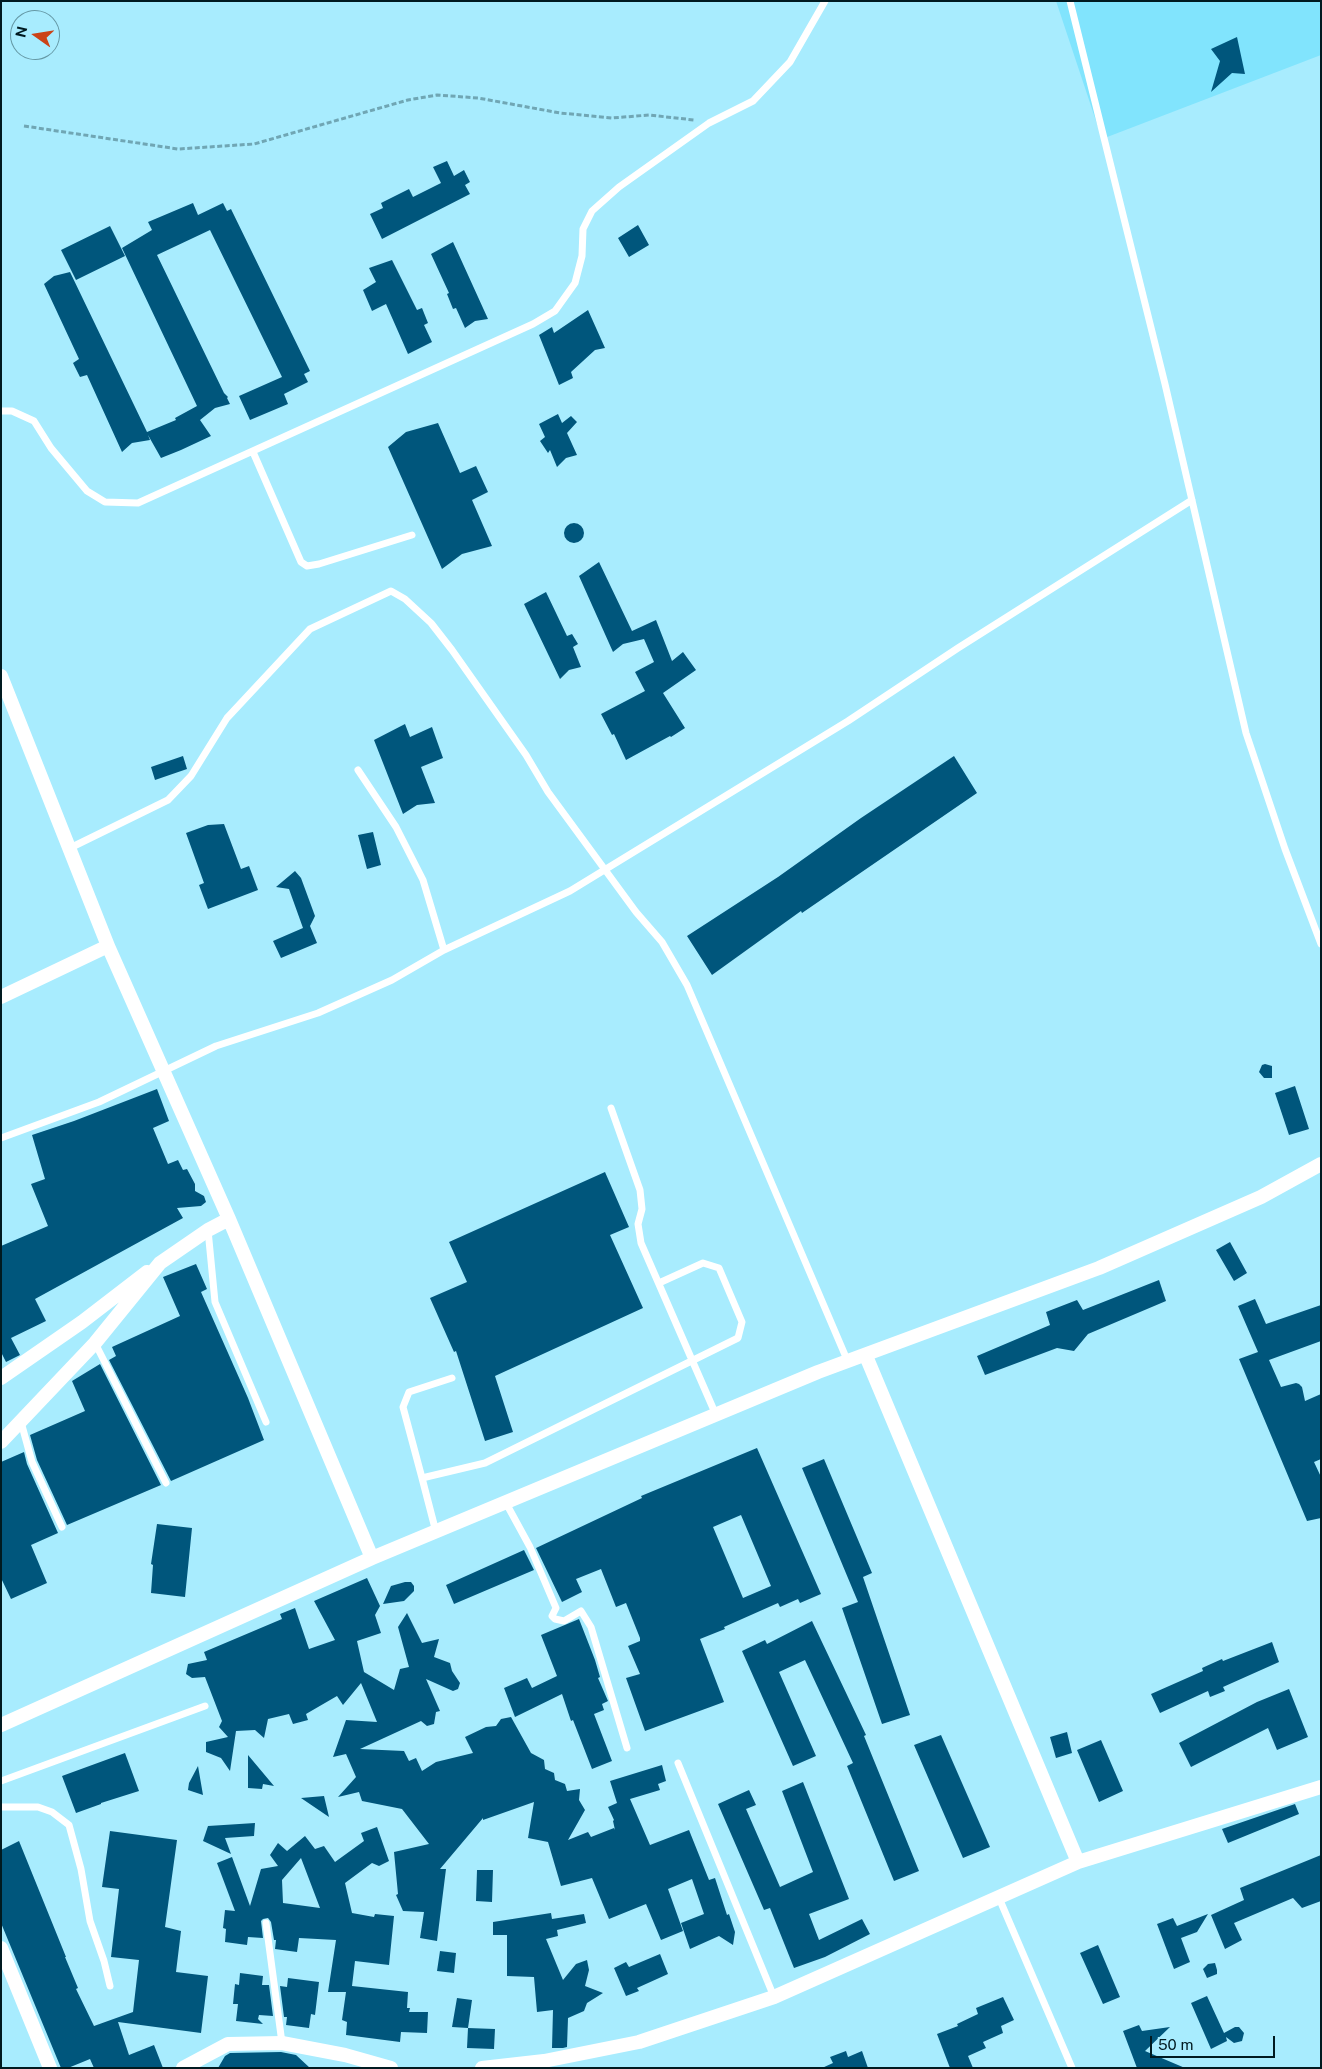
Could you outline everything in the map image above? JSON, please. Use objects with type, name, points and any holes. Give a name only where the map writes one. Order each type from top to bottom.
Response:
[{"type":"street","points":[[1,676],[108,946],[229,1219],[372,1558]]},
{"type":"street","points":[[1,997],[108,946]]},
{"type":"street","points":[[1,1725],[372,1558],[818,1372],[866,1356],[1100,1268],[1261,1197],[1321,1164]]},
{"type":"street","points":[[1,1378],[82,1322],[136,1279],[208,1230],[229,1219]]},
{"type":"street","points":[[1,1442],[95,1343],[160,1263]]},
{"type":"street","points":[[866,1356],[1078,1862]]},
{"type":"street","points":[[482,2068],[564,2062],[639,2042],[774,1997],[1078,1862],[1321,1787]]},
{"type":"street","points":[[1,1948],[50,2068]]},
{"type":"street","points":[[183,2068],[228,2044],[282,2043],[345,2055],[391,2068]]},
{"type":"lane","points":[[1,411],[12,411],[34,422],[51,448],[87,491],[105,502],[138,503],[532,324],[555,311],[575,283],[582,256],[584,229],[592,211],[619,187],[709,123],[753,100],[775,80],[790,62],[825,1]]},
{"type":"lane","points":[[1070,1],[1192,500],[1246,733],[1285,849],[1321,944]]},
{"type":"lane","points":[[253,452],[301,562],[307,566],[412,535]]},
{"type":"lane","points":[[1,1138],[99,1102],[164,1073],[216,1046],[326,1009],[392,980],[444,950],[570,891],[848,721],[958,648],[1192,500]]},
{"type":"lane","points":[[70,848],[168,800],[191,776],[227,718],[310,629],[391,591],[405,599],[431,623],[452,650],[526,756],[548,792],[605,870],[662,942],[687,985],[848,1362]]},
{"type":"lane","points":[[358,770],[396,827],[423,880],[444,950]]},
{"type":"lane","points":[[611,1108],[640,1190],[642,1209],[638,1224],[641,1243],[716,1415]]},
{"type":"lane","points":[[208,1230],[215,1302],[266,1422]]},
{"type":"lane","points":[[422,1478],[486,1463],[738,1338],[742,1322],[719,1268],[703,1263],[659,1283]]},
{"type":"lane","points":[[95,1343],[166,1483]]},
{"type":"lane","points":[[436,1532],[403,1407],[409,1392],[452,1378]]},
{"type":"lane","points":[[21,1422],[32,1462],[62,1528]]},
{"type":"lane","points":[[506,1503],[530,1547],[556,1608],[552,1616],[555,1619],[564,1621],[581,1611],[590,1627],[627,1748]]},
{"type":"lane","points":[[1,1781],[205,1706]]},
{"type":"lane","points":[[678,1763],[774,1997]]},
{"type":"lane","points":[[1,1807],[38,1807],[52,1812],[69,1824],[81,1869],[90,1921],[104,1961],[110,1986]]},
{"type":"lane","points":[[998,1898],[1072,2068]]},
{"type":"lane","points":[[266,1923],[282,2043]]},
{"type":"path","points":[[24,126],[178,149],[254,144],[408,100],[437,95],[478,98],[560,113],[612,118],[648,115],[680,117],[709,123]]},
{"type":"shaded area","points":[[1056,1],[1321,1],[1321,55],[1102,139]]},
{"type":"building","points":[[1237,37],[1245,74],[1232,73],[1211,92],[1220,61],[1211,49]]},
{"type":"building","points":[[447,161],[454,176],[464,170],[470,182],[465,185],[470,194],[382,239],[370,214],[383,208],[381,203],[409,189],[413,197],[441,183],[433,167]]},
{"type":"building","points":[[193,203],[198,215],[223,203],[227,211],[231,209],[310,371],[304,374],[308,382],[284,394],[288,404],[250,420],[239,396],[282,377],[210,230],[157,255],[230,404],[215,408],[200,420],[211,436],[181,450],[161,458],[148,435],[150,440],[132,443],[122,452],[87,375],[80,377],[73,363],[79,359],[44,284],[54,276],[70,272],[147,432],[176,420],[175,418],[197,406],[122,248],[152,230],[148,222]]},
{"type":"building","points":[[638,225],[649,245],[629,257],[618,238]]},
{"type":"building","points":[[110,226],[125,256],[76,280],[61,250]]},
{"type":"building","points":[[453,242],[488,319],[475,321],[465,328],[456,308],[453,309],[447,294],[449,293],[431,254]]},
{"type":"building","points":[[392,260],[417,310],[422,308],[428,323],[424,325],[432,342],[408,354],[386,304],[372,311],[363,290],[376,282],[369,268]]},
{"type":"building","points":[[588,310],[605,348],[595,350],[571,372],[573,378],[559,385],[539,335],[552,327],[554,333]]},
{"type":"building","points":[[558,414],[562,423],[571,416],[577,422],[567,433],[577,455],[566,458],[557,467],[550,450],[548,453],[540,441],[545,437],[539,424]]},
{"type":"building","points":[[438,423],[460,473],[476,466],[488,492],[472,500],[492,546],[462,554],[442,569],[388,447],[406,432]]},
{"type":"building","points":[[574,523],[581,526],[584,533],[581,540],[574,543],[567,540],[564,533],[567,526]]},
{"type":"building","points":[[599,562],[632,631],[656,620],[672,661],[683,652],[696,670],[663,693],[685,728],[626,760],[614,734],[612,735],[601,714],[645,691],[635,672],[654,662],[644,639],[623,644],[613,652],[579,576]]},
{"type":"building","points":[[546,592],[567,636],[572,634],[578,644],[573,647],[581,667],[569,670],[560,679],[524,604]]},
{"type":"building","points":[[405,724],[410,737],[432,727],[443,758],[421,767],[435,803],[417,805],[403,814],[374,740]]},
{"type":"building","points":[[183,756],[187,769],[155,780],[151,767]]},
{"type":"building","points":[[954,756],[977,793],[802,913],[801,911],[712,975],[687,936],[778,877],[861,818]]},
{"type":"building","points":[[224,824],[241,869],[249,866],[258,890],[208,909],[199,885],[204,883],[186,833],[208,825]]},
{"type":"building","points":[[373,832],[381,865],[367,869],[358,835]]},
{"type":"building","points":[[295,871],[301,878],[315,916],[310,926],[317,943],[281,958],[273,941],[303,928],[289,889],[276,887]]},
{"type":"building","points":[[1262,1065],[1272,1066],[1272,1078],[1264,1078],[1259,1072]]},
{"type":"building","points":[[1295,1086],[1309,1129],[1289,1135],[1275,1093]]},
{"type":"building","points":[[157,1089],[169,1121],[153,1128],[168,1164],[178,1160],[183,1170],[187,1169],[195,1184],[195,1191],[204,1196],[206,1202],[201,1206],[177,1208],[183,1218],[35,1299],[46,1321],[11,1338],[20,1355],[6,1362],[1,1352],[1,1246],[48,1226],[31,1184],[45,1179],[32,1135]]},
{"type":"building","points":[[605,1172],[629,1227],[610,1235],[643,1308],[495,1376],[513,1432],[485,1441],[456,1351],[454,1352],[430,1298],[467,1282],[449,1242]]},
{"type":"building","points":[[1230,1242],[1247,1273],[1234,1281],[1216,1250]]},
{"type":"building","points":[[196,1264],[207,1289],[201,1292],[248,1398],[264,1440],[171,1481],[109,1360],[116,1356],[112,1347],[180,1316],[163,1277]]},
{"type":"building","points":[[1159,1280],[1166,1301],[1088,1334],[1074,1351],[1057,1348],[985,1375],[977,1356],[1050,1325],[1046,1312],[1077,1300],[1083,1310]]},
{"type":"building","points":[[1255,1299],[1266,1324],[1321,1305],[1321,1341],[1269,1360],[1281,1387],[1299,1384],[1302,1387],[1305,1401],[1321,1394],[1321,1459],[1314,1462],[1321,1477],[1321,1518],[1307,1521],[1239,1359],[1258,1352],[1238,1306]]},
{"type":"building","points":[[100,1364],[161,1485],[67,1525],[37,1460],[30,1435],[85,1411],[72,1381]]},
{"type":"building","points":[[757,1448],[821,1594],[800,1603],[798,1599],[780,1607],[778,1603],[700,1639],[724,1702],[645,1731],[626,1678],[640,1674],[628,1646],[640,1641],[640,1638],[626,1603],[616,1607],[601,1569],[576,1579],[582,1592],[562,1602],[536,1548],[642,1498],[641,1496]],"holes":[[[741,1515],[771,1586],[743,1598],[713,1527]]]},
{"type":"building","points":[[24,1452],[27,1464],[58,1533],[31,1545],[47,1583],[11,1599],[1,1578],[1,1462]]},
{"type":"building","points":[[824,1459],[872,1573],[863,1577],[910,1715],[882,1724],[842,1608],[858,1602],[802,1468]]},
{"type":"building","points":[[157,1524],[192,1528],[185,1597],[151,1593],[153,1565],[151,1564]]},
{"type":"building","points":[[524,1550],[534,1570],[454,1604],[446,1585]]},
{"type":"building","points":[[367,1578],[380,1606],[375,1615],[381,1633],[357,1641],[364,1672],[394,1690],[400,1669],[409,1667],[398,1627],[407,1613],[422,1643],[439,1639],[434,1657],[450,1663],[452,1671],[460,1683],[458,1689],[453,1691],[426,1679],[440,1711],[436,1712],[434,1724],[427,1726],[421,1721],[360,1749],[404,1751],[409,1761],[416,1758],[422,1771],[436,1762],[473,1753],[465,1737],[486,1727],[496,1726],[501,1719],[511,1717],[531,1753],[544,1760],[545,1769],[554,1773],[555,1780],[565,1784],[567,1791],[580,1789],[579,1800],[585,1810],[568,1840],[588,1832],[591,1837],[614,1828],[615,1830],[614,1820],[608,1807],[617,1803],[610,1781],[662,1765],[666,1781],[658,1784],[660,1790],[630,1799],[650,1845],[689,1830],[709,1880],[715,1878],[727,1915],[729,1914],[735,1932],[733,1945],[719,1936],[690,1949],[681,1923],[704,1914],[692,1879],[668,1889],[683,1931],[661,1940],[646,1904],[609,1919],[592,1878],[561,1886],[548,1842],[528,1838],[534,1802],[483,1820],[483,1818],[440,1869],[446,1869],[437,1941],[420,1938],[424,1912],[403,1911],[396,1895],[398,1894],[394,1852],[429,1844],[402,1809],[362,1801],[359,1792],[338,1797],[356,1777],[346,1754],[333,1757],[346,1720],[377,1722],[361,1683],[343,1705],[337,1696],[306,1714],[308,1720],[293,1724],[289,1714],[268,1719],[264,1738],[255,1730],[236,1731],[230,1771],[221,1758],[206,1752],[206,1742],[228,1737],[219,1727],[222,1721],[205,1677],[192,1678],[186,1674],[188,1664],[207,1660],[204,1652],[282,1619],[280,1614],[295,1608],[309,1649],[335,1640],[314,1601]]},
{"type":"building","points":[[411,1582],[414,1586],[414,1591],[404,1601],[383,1604],[391,1586]]},
{"type":"building","points":[[579,1619],[595,1660],[600,1677],[598,1678],[608,1701],[602,1704],[604,1710],[594,1714],[612,1761],[592,1769],[573,1720],[571,1721],[562,1694],[515,1717],[504,1688],[527,1678],[532,1688],[557,1676],[541,1635]]},
{"type":"building","points":[[812,1621],[866,1735],[864,1736],[919,1871],[894,1881],[847,1766],[853,1763],[805,1660],[779,1672],[816,1756],[793,1766],[742,1651],[765,1640],[767,1644]]},
{"type":"building","points":[[1272,1642],[1279,1662],[1223,1687],[1225,1691],[1210,1697],[1208,1691],[1160,1713],[1151,1694],[1203,1671],[1202,1668],[1222,1659],[1223,1661]]},
{"type":"building","points":[[1289,1689],[1308,1737],[1277,1750],[1268,1728],[1191,1767],[1179,1743],[1257,1702]]},
{"type":"building","points":[[1067,1732],[1072,1753],[1056,1758],[1050,1737]]},
{"type":"building","points":[[941,1735],[990,1847],[963,1858],[914,1745]]},
{"type":"building","points":[[1101,1740],[1123,1791],[1099,1802],[1077,1750]]},
{"type":"building","points":[[125,1753],[139,1791],[76,1813],[62,1776]]},
{"type":"building","points":[[248,1755],[274,1786],[263,1784],[262,1789],[248,1788]]},
{"type":"building","points":[[198,1766],[203,1795],[188,1790],[189,1783]]},
{"type":"building","points":[[803,1782],[849,1899],[809,1914],[819,1940],[862,1919],[870,1934],[825,1957],[794,1968],[770,1908],[764,1910],[718,1804],[749,1790],[756,1805],[746,1809],[780,1887],[813,1872],[782,1791]]},
{"type":"building","points":[[324,1796],[329,1817],[301,1798]]},
{"type":"building","points":[[1295,1804],[1299,1814],[1228,1843],[1222,1829]]},
{"type":"building","points":[[255,1823],[254,1836],[225,1838],[231,1854],[203,1841],[208,1826]]},
{"type":"building","points":[[377,1827],[389,1861],[379,1866],[372,1863],[345,1883],[352,1913],[374,1917],[375,1914],[394,1916],[389,1965],[355,1961],[352,1986],[408,1992],[407,2008],[410,2008],[409,2012],[428,2012],[427,2033],[401,2032],[400,2042],[346,2035],[347,2022],[342,2020],[346,1992],[328,1992],[336,1940],[299,1938],[297,1952],[275,1949],[276,1940],[274,1940],[271,1922],[268,1918],[261,1921],[263,1938],[248,1937],[247,1945],[225,1942],[226,1929],[223,1928],[225,1910],[235,1911],[217,1863],[232,1857],[250,1906],[261,1869],[278,1866],[270,1855],[278,1843],[287,1851],[305,1836],[315,1849],[324,1846],[335,1862],[364,1841],[361,1833]],"holes":[[[301,1858],[320,1908],[283,1903],[282,1880]]]},
{"type":"building","points":[[110,1831],[177,1840],[165,1927],[181,1931],[176,1972],[208,1976],[201,2033],[118,2022],[129,2055],[154,2045],[163,2068],[94,2068],[90,2059],[68,2068],[61,2068],[1,1923],[1,1850],[19,1841],[78,1988],[76,1989],[94,2026],[133,2012],[139,1960],[111,1957],[119,1889],[102,1887]]},
{"type":"building","points":[[1321,1855],[1321,1901],[1302,1908],[1293,1898],[1234,1923],[1242,1940],[1225,1949],[1211,1915],[1244,1900],[1240,1888]]},
{"type":"building","points":[[477,1870],[493,1870],[492,1902],[476,1901]]},
{"type":"building","points":[[551,1913],[552,1919],[584,1914],[586,1923],[557,1930],[558,1936],[546,1939],[563,1980],[576,1964],[587,1960],[589,1970],[585,1986],[603,1993],[587,2003],[584,2011],[568,2018],[567,2047],[563,2048],[552,2048],[553,2010],[537,2012],[534,1977],[507,1976],[507,1935],[493,1935],[493,1922]]},
{"type":"building","points":[[1208,1914],[1197,1932],[1181,1938],[1190,1962],[1174,1969],[1157,1924],[1173,1918],[1177,1926]]},
{"type":"building","points":[[1098,1945],[1120,1997],[1103,2004],[1080,1953]]},
{"type":"building","points":[[440,1951],[456,1953],[454,1973],[437,1971]]},
{"type":"building","points":[[660,1954],[668,1974],[637,1988],[639,1991],[626,1996],[614,1968],[626,1962],[629,1967]]},
{"type":"building","points":[[1215,1963],[1217,1974],[1207,1978],[1203,1969],[1208,1964]]},
{"type":"building","points":[[240,1973],[263,1976],[262,1985],[269,1985],[273,2016],[259,2015],[258,2019],[263,2024],[236,2021],[238,2004],[233,2004],[235,1984],[239,1985]]},
{"type":"building","points":[[288,1978],[319,1982],[315,2015],[311,2014],[309,2028],[286,2025],[287,2017],[284,2017],[280,1986],[287,1987]]},
{"type":"building","points":[[1207,1996],[1224,2033],[1239,2027],[1244,2033],[1242,2041],[1234,2043],[1226,2037],[1227,2041],[1211,2049],[1191,2003]]},
{"type":"building","points":[[1003,1997],[1014,2020],[1001,2026],[1003,2033],[983,2042],[986,2048],[968,2056],[973,2068],[950,2068],[937,2034],[958,2026],[957,2024],[978,2014],[976,2008]]},
{"type":"building","points":[[457,1998],[472,2000],[468,2028],[452,2027]]},
{"type":"building","points":[[1139,2025],[1142,2031],[1170,2027],[1145,2051],[1185,2068],[1137,2068],[1123,2031]]},
{"type":"building","points":[[468,2028],[495,2029],[494,2049],[467,2048]]},
{"type":"building","points":[[846,2051],[848,2057],[862,2051],[868,2068],[822,2068],[833,2063],[830,2057]]},
{"type":"building","points":[[281,2052],[296,2055],[310,2068],[218,2068],[225,2056],[230,2053]]}]
